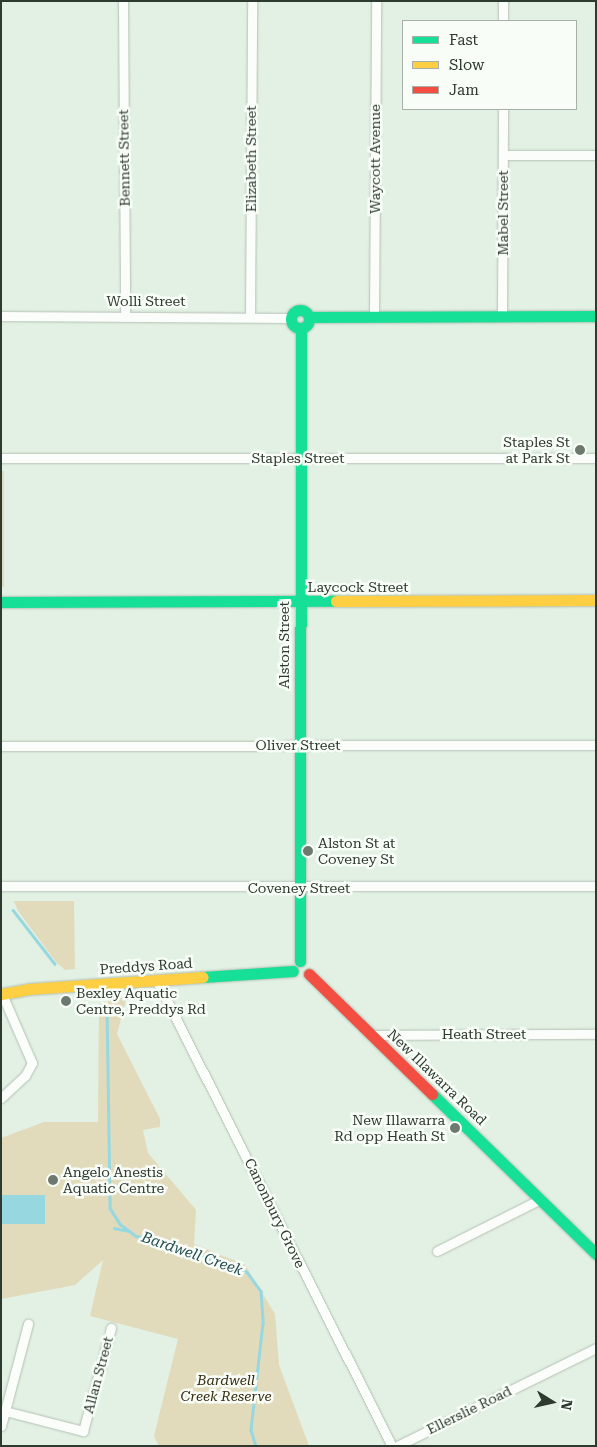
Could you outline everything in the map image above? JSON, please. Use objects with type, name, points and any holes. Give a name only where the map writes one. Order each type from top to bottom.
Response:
[{"type":"street","name":"Bennett Street","points":[[123,1],[126,316]]},
{"type":"street","name":"Elizabeth Street","points":[[250,316],[252,1]]},
{"type":"street","name":"Waycott Avenue","points":[[374,317],[376,1]]},
{"type":"street","points":[[503,1],[503,20]]},
{"type":"street","name":"Mabel Street","points":[[502,316],[503,110]]},
{"type":"street","points":[[504,155],[596,155]]},
{"type":"street","points":[[309,317],[308,323],[301,328],[293,326],[290,318],[300,309],[309,317],[596,316]]},
{"type":"street","name":"Wolli Street","points":[[1,316],[250,316],[290,318]]},
{"type":"street","name":"Alston Street","points":[[300,962],[299,458],[301,328]]},
{"type":"street","name":"Staples Street","points":[[1,458],[596,458]]},
{"type":"street","name":"Laycock Street","points":[[1,602],[596,600]]},
{"type":"street","name":"Oliver Street","points":[[1,746],[596,745]]},
{"type":"street","name":"Coveney Street","points":[[1,886],[300,888],[596,886]]},
{"type":"street","points":[[300,962],[308,965],[308,974],[301,978],[293,972],[294,965],[300,962]]},
{"type":"street","name":"Preddys Road","points":[[2,994],[28,989],[293,972]]},
{"type":"street","name":"New Illawarra Road","points":[[308,974],[596,1254]]},
{"type":"street","name":"Canonbury Grove","points":[[157,980],[392,1446]]},
{"type":"street","points":[[1,1098],[25,1076],[32,1063],[2,994]]},
{"type":"street","name":"Heath Street","points":[[372,1035],[596,1034]]},
{"type":"street","points":[[437,1251],[542,1200]]},
{"type":"street","name":"New Illawarra Road","points":[[542,1200],[596,1247]]},
{"type":"street","points":[[1,1426],[28,1324]]},
{"type":"street","name":"Allan Street","points":[[5,1411],[83,1431],[111,1328]]},
{"type":"street","name":"Ellerslie Road","points":[[397,1446],[596,1348]]},
{"type":"green space","points":[[1,471],[4,471],[4,587],[1,587]]},
{"type":"green space","points":[[14,901],[74,901],[75,969],[65,970],[56,962],[18,911]]},
{"type":"green space","name":"Bardwell Creek Reserve","points":[[127,996],[117,1034],[160,1119],[160,1127],[143,1130],[148,1153],[196,1210],[194,1244],[245,1265],[275,1314],[279,1365],[309,1446],[159,1446],[154,1436],[178,1339],[90,1316],[103,1260],[75,1285],[1,1299],[1,1138],[44,1122],[98,1122],[99,1004]]},
{"type":"water","points":[[1,1195],[45,1195],[45,1224],[1,1224]]},
{"type":"waterway","name":"Bardwell Creek","points":[[13,910],[55,964]]},
{"type":"waterway","name":"Bardwell Creek","points":[[107,1007],[110,1208],[120,1224],[136,1236],[160,1241],[247,1272],[261,1291],[263,1323],[251,1430],[256,1446]]},
{"type":"waterway","name":"Bardwell Creek","points":[[114,1228],[129,1231]]},
{"type":"traffic: fast","points":[[296,310],[304,310],[309,315],[309,319],[307,326],[296,328],[291,323],[291,315],[296,310]]},
{"type":"traffic: fast","points":[[309,317],[596,316]]},
{"type":"traffic: fast","points":[[300,961],[301,328]]},
{"type":"traffic: fast","points":[[1,602],[336,601]]},
{"type":"traffic: fast","points":[[203,977],[293,971]]},
{"type":"traffic: fast","points":[[432,1094],[596,1254]]},
{"type":"traffic: slow","points":[[336,601],[596,600]]},
{"type":"traffic: slow","points":[[1,994],[28,989],[203,977]]},
{"type":"traffic: jam","points":[[309,974],[432,1094]]},
{"type":"place","name":"Staples St at Park St","points":[[580,450]]},
{"type":"place","name":"Alston St at Coveney St","points":[[308,851]]},
{"type":"place","name":"Bexley Aquatic Centre, Preddys Rd","points":[[66,1001]]},
{"type":"place","name":"New Illawarra Rd opp Heath St","points":[[455,1128]]},
{"type":"place","name":"Angelo Anestis Aquatic Centre","points":[[53,1180]]}]
